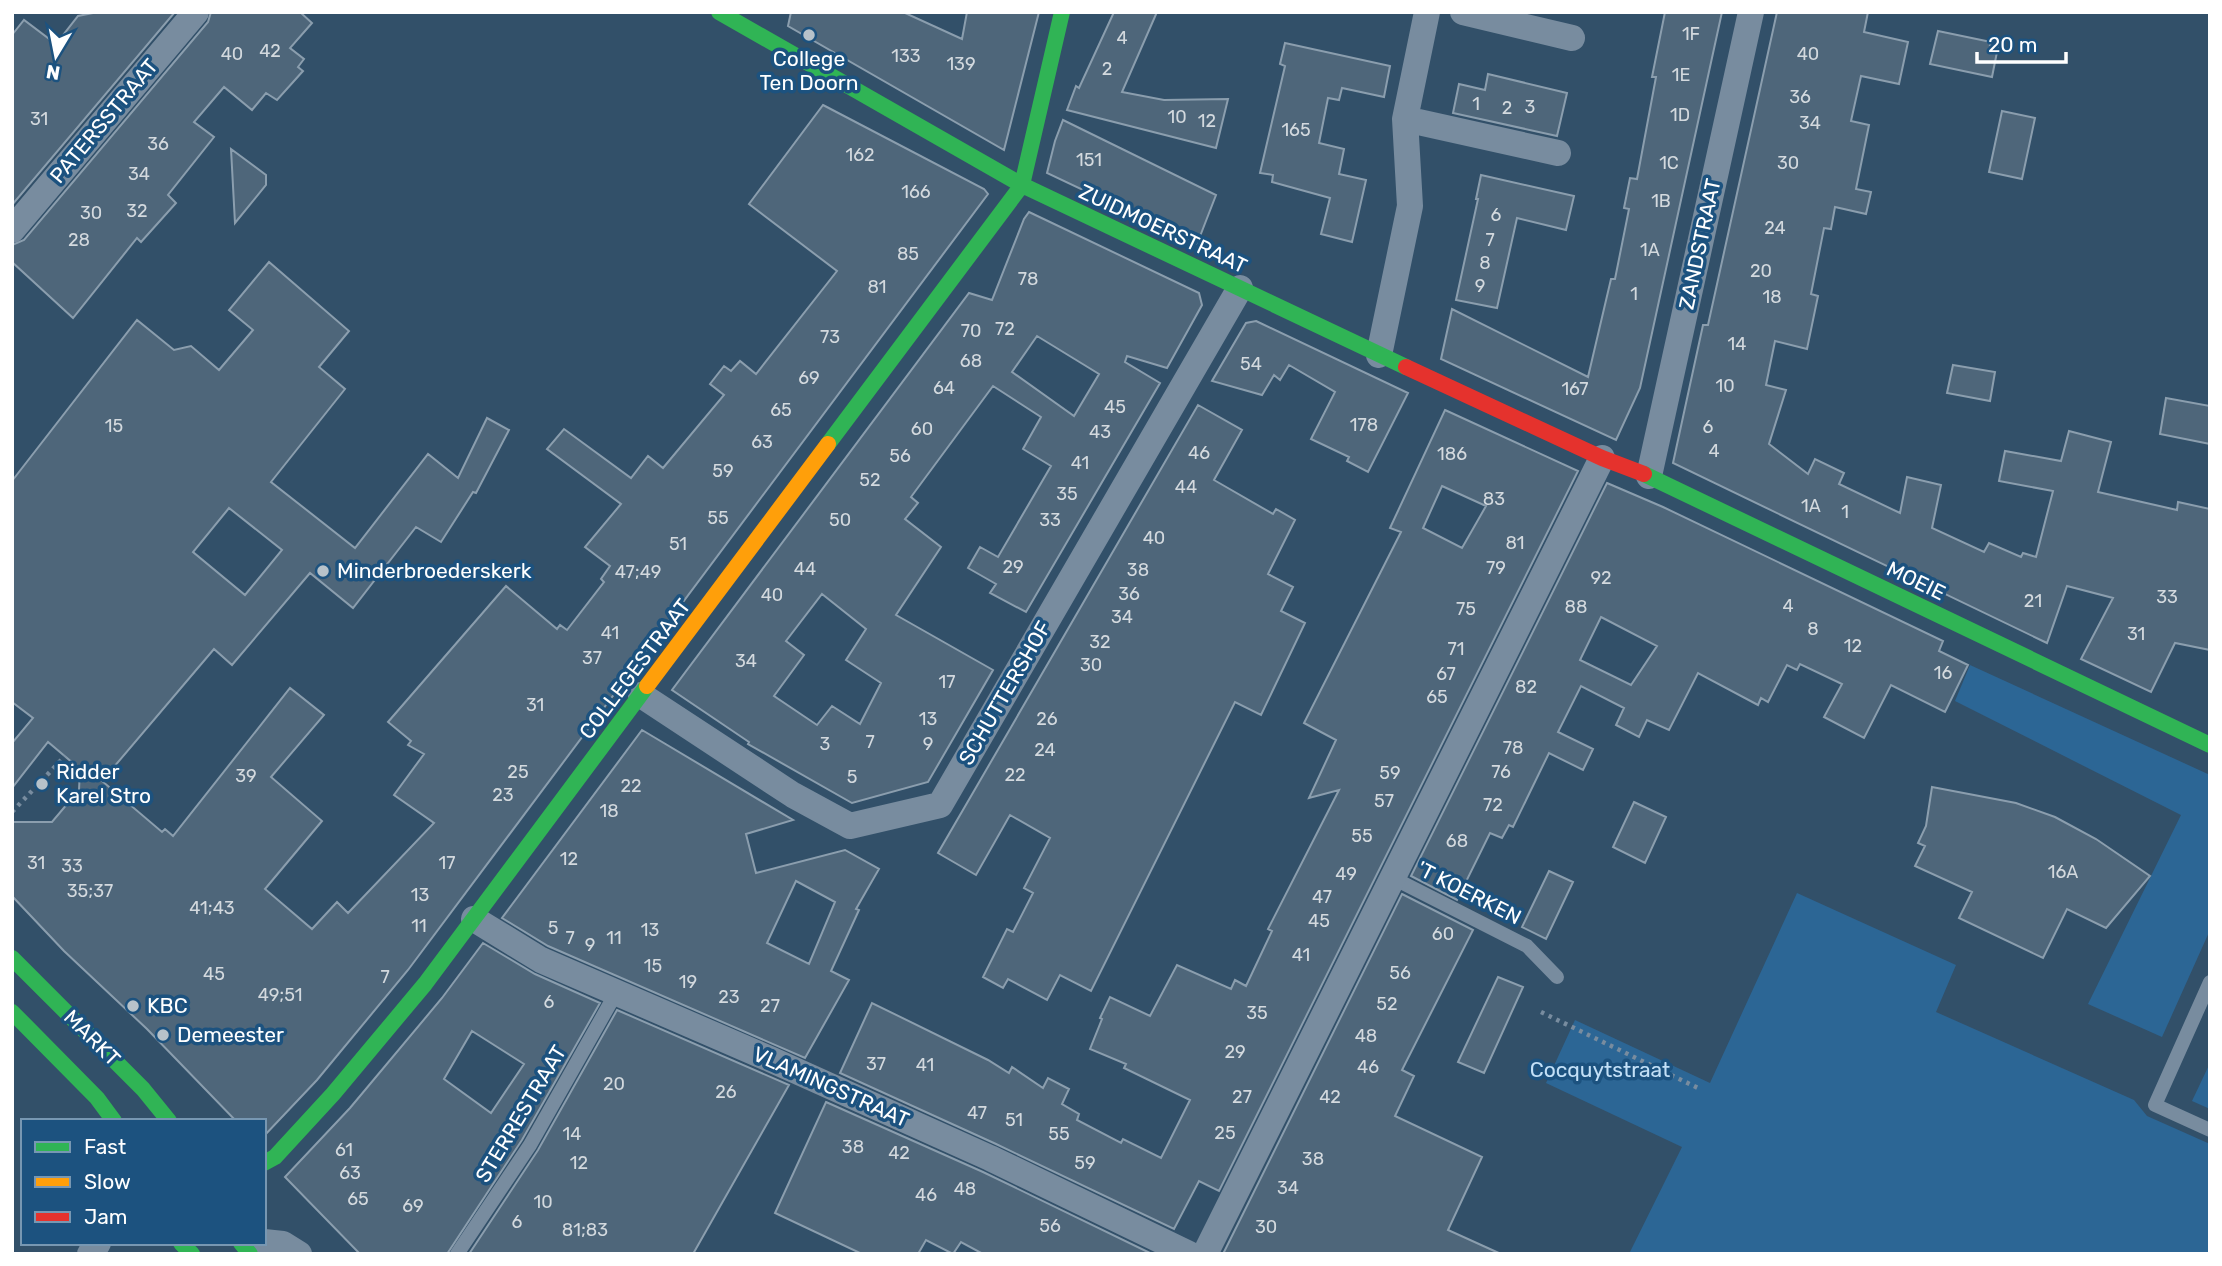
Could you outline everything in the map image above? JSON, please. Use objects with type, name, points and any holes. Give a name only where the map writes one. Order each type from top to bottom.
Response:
[{"type":"street","name":"PATERSSTRAAT","points":[[12,229],[196,12]]},
{"type":"street","name":"ZUIDMOERSTRAAT","points":[[719,12],[1022,185],[1602,458]]},
{"type":"street","points":[[1022,185],[1062,12]]},
{"type":"street","points":[[1380,355],[1410,206],[1405,119],[1427,12]]},
{"type":"street","points":[[1463,12],[1572,38]]},
{"type":"street","name":"ZANDSTRAAT","points":[[1649,476],[1751,12]]},
{"type":"street","points":[[1405,119],[1558,153]]},
{"type":"street","name":"COLLEGESTRAAT","points":[[266,1162],[275,1157],[333,1094],[425,984],[1022,185]]},
{"type":"street","name":"SCHUTTERSHOF","points":[[641,695],[793,795],[850,826],[940,805],[1240,288]]},
{"type":"street","points":[[1205,1254],[1602,458]]},
{"type":"street","name":"MOEIE","points":[[1602,458],[1649,476],[2210,745]]},
{"type":"street","name":"VLAMINGSTRAAT","points":[[474,919],[541,960],[990,1158],[1189,1254]]},
{"type":"street","name":"MARKT","points":[[12,958],[143,1089],[167,1119]]},
{"type":"street","name":"MARKT","points":[[12,1012],[97,1098],[113,1119]]},
{"type":"street","points":[[250,1246],[283,1244],[299,1254]]},
{"type":"lane","name":"'T KOERKEN","points":[[1392,878],[1527,946],[1557,977]]},
{"type":"lane","points":[[2210,982],[2155,1105],[2210,1130]]},
{"type":"lane","name":"STERRESTRAAT","points":[[457,1254],[530,1145],[617,993]]},
{"type":"path","points":[[12,812],[65,756]]},
{"type":"path","points":[[1541,1012],[1700,1089]]},
{"type":"green space","points":[[1970,665],[2210,775],[2210,930],[2162,1037],[2088,1004],[2181,815],[1955,701]]},
{"type":"green space","name":"Cocquytstraat","points":[[1797,893],[1956,965],[1936,1012],[2134,1100],[2147,1116],[2210,1144],[2210,1254],[1629,1254],[1682,1147],[1546,1083],[1575,1020],[1710,1083]]},
{"type":"green space","points":[[2210,1063],[2210,1109],[2192,1101]]},
{"type":"building","points":[[98,12],[175,12],[12,205],[12,35],[24,20],[56,44],[78,16]]},
{"type":"building","points":[[211,12],[300,12],[312,23],[290,48],[304,59],[298,67],[303,71],[277,100],[266,93],[252,110],[224,87],[194,122],[214,137],[168,195],[176,203],[141,242],[137,238],[73,318],[12,262],[12,245],[24,240],[208,22]]},
{"type":"building","points":[[791,12],[903,12],[962,39],[967,12],[1039,12],[1004,150],[788,26]]},
{"type":"building","points":[[1114,12],[1157,12],[1122,92],[1164,100],[1228,99],[1216,148],[1067,110],[1076,86],[1079,88]]},
{"type":"building","points":[[1665,12],[1722,12],[1640,388],[1616,440],[1441,359],[1452,309],[1588,377],[1611,279],[1615,279],[1629,209],[1624,208],[1630,178],[1637,179]]},
{"type":"building","points":[[1777,12],[1868,12],[1864,32],[1908,42],[1899,84],[1861,76],[1851,121],[1869,125],[1856,189],[1871,192],[1866,214],[1835,207],[1831,229],[1824,228],[1811,294],[1818,296],[1807,349],[1775,341],[1766,385],[1786,390],[1769,444],[1808,474],[1815,459],[1844,473],[1839,484],[1900,513],[1907,477],[1941,485],[1932,528],[1984,552],[1989,543],[2021,557],[2023,553],[2036,557],[2053,491],[1999,481],[2005,451],[2061,461],[2069,431],[2111,442],[2098,492],[2177,510],[2178,502],[2210,509],[2210,650],[2175,643],[2151,692],[2081,659],[2113,598],[2067,586],[2047,643],[1673,463],[1703,325],[1708,325]]},
{"type":"building","points":[[1938,31],[1991,42],[1990,45],[1998,47],[1992,77],[1930,64]]},
{"type":"building","points":[[1285,43],[1390,66],[1384,97],[1342,88],[1339,100],[1328,98],[1319,143],[1344,149],[1339,174],[1366,180],[1352,242],[1321,234],[1330,198],[1272,182],[1273,175],[1260,173],[1285,66],[1280,64]]},
{"type":"building","points":[[1488,74],[1567,93],[1557,136],[1453,113],[1459,84],[1485,90]]},
{"type":"building","points":[[823,105],[984,189],[988,194],[408,970],[317,1080],[266,1134],[266,1119],[234,1119],[12,896],[12,822],[52,822],[79,790],[80,769],[48,742],[12,788],[12,743],[33,718],[12,702],[12,481],[137,320],[174,350],[191,346],[219,370],[253,330],[229,310],[269,262],[349,331],[319,367],[345,389],[271,482],[355,548],[428,454],[458,478],[487,418],[509,430],[476,493],[473,492],[441,542],[416,527],[353,608],[310,573],[232,665],[214,649],[102,781],[162,832],[165,829],[173,836],[290,688],[324,715],[271,777],[322,821],[265,889],[312,929],[337,902],[348,913],[434,823],[394,795],[424,754],[408,745],[411,741],[388,722],[506,586],[557,629],[560,625],[567,630],[604,582],[601,579],[610,566],[585,547],[621,504],[547,449],[564,429],[631,478],[648,456],[663,468],[724,395],[710,384],[724,366],[731,371],[740,361],[756,374],[837,271],[749,204]],"holes":[[[229,508],[282,550],[245,595],[193,552]]]},
{"type":"building","points":[[2002,111],[2035,118],[2022,179],[1989,172]]},
{"type":"building","points":[[1063,120],[1216,195],[1197,244],[1047,173]]},
{"type":"building","points":[[231,149],[266,175],[266,185],[235,223]]},
{"type":"building","points":[[1481,175],[1574,196],[1566,230],[1517,218],[1497,308],[1456,300]]},
{"type":"building","points":[[1029,212],[1199,293],[1202,305],[1167,368],[1127,356],[1125,362],[1160,383],[1026,612],[990,593],[996,584],[968,568],[980,547],[998,557],[1051,466],[1023,449],[1041,417],[993,386],[911,497],[918,503],[905,519],[941,547],[896,615],[993,670],[928,782],[852,803],[748,744],[749,742],[672,690],[969,293],[992,300]],"holes":[[[1037,336],[1099,374],[1074,416],[1012,372]],[[822,594],[866,629],[846,660],[881,683],[860,724],[832,706],[817,725],[774,696],[804,655],[786,641]]]},
{"type":"building","points":[[1256,321],[1408,393],[1368,472],[1347,461],[1349,457],[1311,439],[1335,392],[1289,365],[1280,380],[1274,375],[1262,395],[1212,381],[1246,323]]},
{"type":"building","points":[[1953,365],[1995,372],[1990,401],[1947,393]]},
{"type":"building","points":[[2166,398],[2210,406],[2210,444],[2160,434]]},
{"type":"building","points":[[1198,405],[1242,430],[1214,480],[1273,514],[1276,509],[1295,520],[1268,574],[1293,587],[1281,611],[1305,623],[1261,715],[1235,702],[1091,991],[1060,975],[1047,1000],[1008,979],[1003,988],[983,977],[1007,929],[1013,932],[1033,893],[1024,888],[1050,838],[1010,815],[976,875],[938,853]]},
{"type":"building","points":[[1445,410],[1578,471],[1219,1191],[1199,1181],[1174,1229],[840,1073],[872,1003],[1009,1073],[1012,1067],[1043,1088],[1048,1078],[1069,1089],[1062,1104],[1079,1114],[1077,1120],[1121,1143],[1123,1139],[1161,1158],[1190,1100],[1124,1068],[1126,1064],[1090,1049],[1102,1019],[1100,1018],[1110,997],[1150,1016],[1177,965],[1231,989],[1235,980],[1246,986],[1272,931],[1268,929],[1339,790],[1309,798],[1336,740],[1304,723],[1401,532],[1390,528]],"holes":[[[1442,486],[1486,506],[1462,548],[1423,528]]]},
{"type":"building","points":[[1607,483],[1663,507],[1943,641],[1939,651],[1968,665],[1945,712],[1891,685],[1864,738],[1824,717],[1842,684],[1800,664],[1797,670],[1787,665],[1768,702],[1761,698],[1758,705],[1698,673],[1669,730],[1647,720],[1639,737],[1616,725],[1624,708],[1581,686],[1558,732],[1593,749],[1583,770],[1549,753],[1513,827],[1509,825],[1502,838],[1490,833],[1457,900],[1411,876]],"holes":[[[1601,617],[1657,646],[1631,685],[1580,660]]]},
{"type":"building","points":[[642,730],[793,820],[746,834],[756,873],[845,850],[879,869],[856,909],[859,910],[831,971],[849,980],[805,1058],[548,946],[502,918]],"holes":[[[796,881],[835,902],[809,964],[767,943]]]},
{"type":"building","points":[[1932,787],[2016,803],[2055,817],[2096,839],[2150,876],[2106,928],[2067,909],[2043,958],[1959,918],[1972,892],[1915,866],[1925,846],[1918,843],[1926,826]]},
{"type":"building","points":[[1634,802],[1666,817],[1645,863],[1613,847]]},
{"type":"building","points":[[1549,871],[1573,882],[1546,939],[1522,927]]},
{"type":"building","points":[[1402,894],[1473,930],[1402,1070],[1414,1076],[1395,1116],[1482,1157],[1448,1230],[1501,1254],[1223,1254]]},
{"type":"building","points":[[483,943],[535,974],[600,1003],[522,1140],[447,1254],[360,1254],[285,1177],[350,1108],[442,998]],"holes":[[[472,1031],[524,1064],[491,1113],[444,1079]]]},
{"type":"building","points":[[1498,977],[1523,987],[1484,1073],[1458,1062]]},
{"type":"building","points":[[617,1010],[789,1085],[693,1254],[469,1254],[538,1150]]},
{"type":"building","points":[[826,1102],[983,1172],[1152,1254],[983,1254],[961,1242],[953,1254],[926,1240],[918,1254],[862,1254],[775,1213]]},
{"type":"traffic: fast","points":[[719,12],[1022,185],[1406,367]]},
{"type":"traffic: fast","points":[[828,444],[1022,185],[1062,12]]},
{"type":"traffic: fast","points":[[1644,474],[2210,745]]},
{"type":"traffic: fast","points":[[266,1162],[275,1157],[333,1094],[425,984],[647,686]]},
{"type":"traffic: fast","points":[[12,958],[143,1089],[167,1119]]},
{"type":"traffic: fast","points":[[12,1012],[97,1098],[113,1119]]},
{"type":"traffic: fast","points":[[183,1245],[192,1254]]},
{"type":"traffic: fast","points":[[243,1245],[250,1254]]},
{"type":"traffic: slow","points":[[647,686],[828,444]]},
{"type":"traffic: jam","points":[[1406,367],[1602,458],[1644,474]]},
{"type":"place","name":"College Ten Doorn","points":[[809,35]]},
{"type":"place","name":"Minderbroederskerk","points":[[323,571]]},
{"type":"place","name":"Ridder Karel Stro","points":[[42,784]]},
{"type":"place","name":"KBC","points":[[133,1006]]},
{"type":"place","name":"Demeester","points":[[163,1035]]}]
